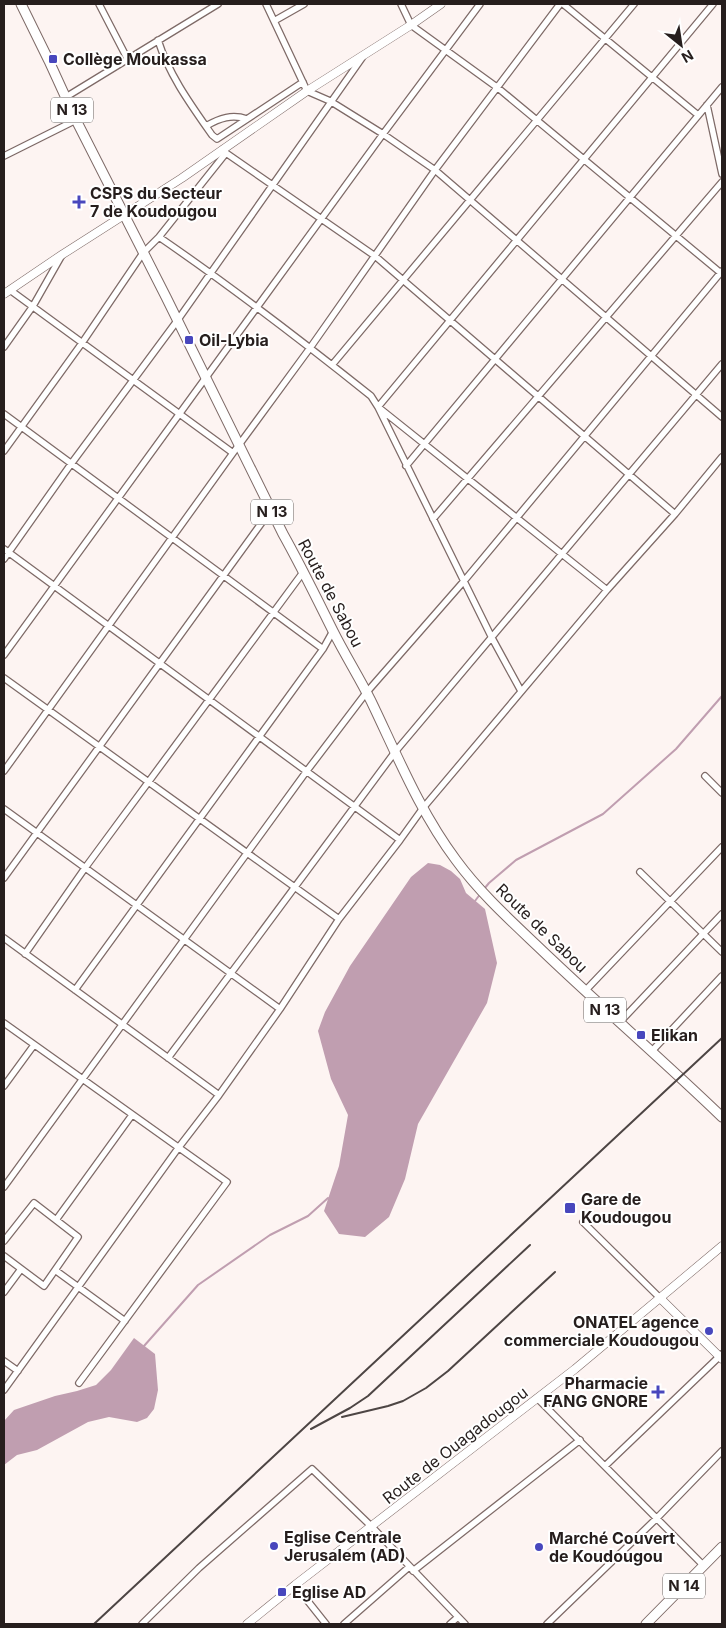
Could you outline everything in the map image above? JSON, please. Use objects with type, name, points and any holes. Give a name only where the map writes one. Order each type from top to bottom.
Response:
[{"type":"main road","name":"Route de Sabou","points":[[21,4],[76,120],[177,321],[236,449],[304,571],[422,808],[449,851],[490,900],[619,1023],[681,1077],[722,1117]]},
{"type":"main road","name":"N 14","points":[[646,1624],[722,1548]]},
{"type":"street","points":[[99,4],[126,58]]},
{"type":"street","points":[[66,97],[126,58],[218,4]]},
{"type":"street","points":[[266,4],[307,91],[330,101],[383,134],[435,170],[722,417]]},
{"type":"street","points":[[274,21],[304,4]]},
{"type":"street","points":[[4,1187],[306,772],[366,693],[464,581],[722,273],[498,88],[411,25],[401,4]]},
{"type":"street","points":[[236,449],[179,414],[33,306],[7,292],[225,151],[307,91],[441,4]]},
{"type":"street","points":[[4,655],[383,134],[480,4]]},
{"type":"street","points":[[4,771],[310,348],[435,170],[562,4],[698,115]]},
{"type":"street","points":[[332,365],[634,4]]},
{"type":"street","points":[[378,407],[713,4]]},
{"type":"street","points":[[158,40],[163,57],[172,76],[212,135],[217,139],[303,82]]},
{"type":"street","points":[[4,559],[6,551],[177,321],[364,54]]},
{"type":"street","points":[[406,466],[722,87]]},
{"type":"street","points":[[707,105],[722,174]]},
{"type":"street","points":[[206,126],[218,119],[229,116],[247,120]]},
{"type":"street","points":[[4,156],[76,120]]},
{"type":"street","points":[[225,151],[374,256],[404,280],[675,514]]},
{"type":"street","points":[[4,451],[82,343],[143,253],[159,237],[225,151]]},
{"type":"street","points":[[433,519],[722,182]]},
{"type":"street","points":[[159,237],[211,272],[371,396],[492,638],[521,691]]},
{"type":"street","points":[[4,347],[33,306],[64,254]]},
{"type":"street","points":[[168,1058],[395,752],[722,364]]},
{"type":"street","points":[[378,407],[606,590]]},
{"type":"street","points":[[4,414],[322,649]]},
{"type":"street","points":[[4,1390],[179,1147],[219,1095],[280,1009],[339,919],[400,840],[422,808],[606,590],[675,514],[722,457]]},
{"type":"street","points":[[4,878],[271,510]]},
{"type":"street","points":[[6,551],[400,840]]},
{"type":"street","points":[[25,954],[304,571]]},
{"type":"street","points":[[75,990],[322,649],[333,631]]},
{"type":"street","points":[[4,678],[339,919]]},
{"type":"street","points":[[706,776],[722,793]]},
{"type":"street","points":[[4,809],[280,1009]]},
{"type":"street","points":[[585,991],[722,847]]},
{"type":"street","points":[[640,872],[722,952]]},
{"type":"street","points":[[619,1023],[722,914]]},
{"type":"street","points":[[4,938],[219,1095]]},
{"type":"street","points":[[651,1052],[722,976]]},
{"type":"street","points":[[4,1023],[227,1182],[78,1383]]},
{"type":"street","points":[[4,1086],[34,1044]]},
{"type":"street","points":[[56,1220],[132,1115]]},
{"type":"street","points":[[4,1241],[6,1234],[34,1203],[78,1237],[44,1286],[4,1256]]},
{"type":"street","points":[[583,1222],[721,1357],[605,1466]]},
{"type":"street","name":"Route de Ouagadougou","points":[[247,1624],[537,1398],[722,1246]]},
{"type":"street","points":[[4,1292],[21,1269]]},
{"type":"street","points":[[55,1270],[125,1321]]},
{"type":"street","points":[[4,1361],[18,1371]]},
{"type":"street","points":[[537,1398],[704,1566]]},
{"type":"street","points":[[344,1624],[411,1569],[580,1440]]},
{"type":"street","points":[[547,1624],[657,1518],[722,1452]]},
{"type":"street","points":[[142,1624],[198,1568],[312,1469],[372,1527],[465,1624]]},
{"type":"street","points":[[295,1586],[326,1624]]},
{"type":"street","points":[[450,1624],[458,1617]]},
{"type":"shaded area","points":[[428,863],[440,865],[451,871],[460,879],[466,893],[485,909],[497,963],[487,1003],[418,1124],[405,1179],[389,1217],[365,1237],[339,1234],[324,1211],[339,1166],[348,1115],[331,1079],[318,1031],[325,1012],[350,966],[411,877]]},
{"type":"shaded area","points":[[134,1338],[155,1354],[158,1390],[154,1409],[147,1418],[137,1422],[109,1417],[88,1422],[37,1450],[17,1455],[4,1465],[4,1421],[14,1410],[96,1385],[111,1370]]},
{"type":"waterway","points":[[484,889],[516,860],[603,814],[676,749],[722,696]]},
{"type":"waterway","points":[[475,901],[481,893]]},
{"type":"waterway","points":[[144,1346],[198,1285],[270,1235],[308,1216],[328,1198]]},
{"type":"railway","points":[[94,1624],[722,1038]]},
{"type":"railway","points":[[311,1429],[368,1396],[530,1245]]},
{"type":"railway","points":[[342,1417],[403,1401],[426,1388],[448,1371],[555,1272]]},
{"type":"place","name":"Collège Moukassa","points":[[53,59]]},
{"type":"place","name":"CSPS du Secteur 7 de Koudougou","points":[[79,202]]},
{"type":"place","name":"Oil-Lybia","points":[[189,340]]},
{"type":"place","name":"Elikan","points":[[641,1035]]},
{"type":"place","name":"Gare de Koudougou","points":[[570,1208]]},
{"type":"place","name":"ONATEL agence commerciale Koudougou","points":[[709,1331]]},
{"type":"place","name":"Pharmacie FANG GNORE","points":[[658,1392]]},
{"type":"place","name":"Eglise Centrale Jerusalem (AD)","points":[[274,1546]]},
{"type":"place","name":"Marché Couvert de Koudougou","points":[[539,1547]]},
{"type":"place","name":"Eglise AD","points":[[282,1592]]}]
